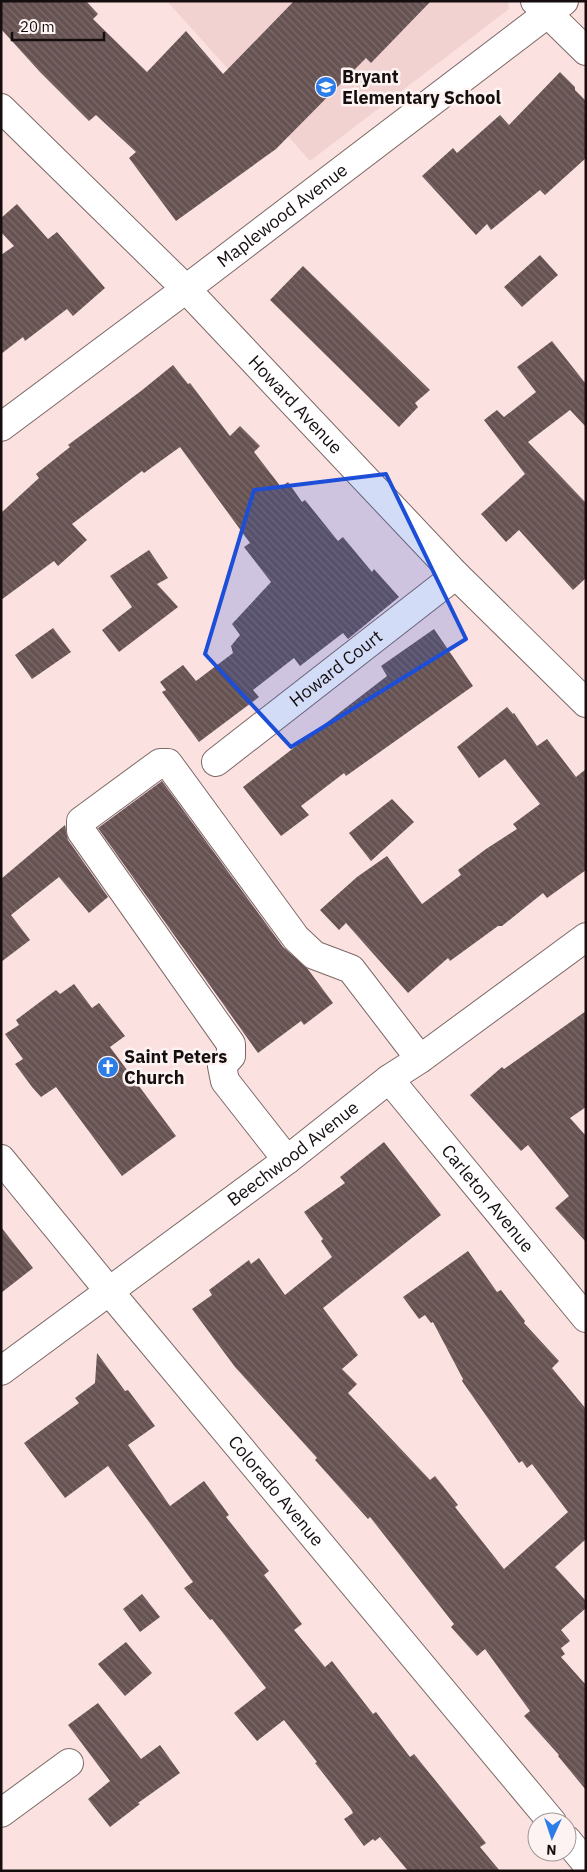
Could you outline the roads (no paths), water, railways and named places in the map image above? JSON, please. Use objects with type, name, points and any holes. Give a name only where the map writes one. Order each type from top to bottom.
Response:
[{"type":"street","points":[[549,5],[586,51]]},
{"type":"street","name":"Maplewood Avenue","points":[[1,427],[186,289],[549,5]]},
{"type":"street","name":"Howard Avenue","points":[[1,108],[186,289],[456,575],[586,703]]},
{"type":"street","name":"Howard Court","points":[[216,762],[456,575]]},
{"type":"street","points":[[287,1160],[225,1082],[222,1066],[231,1056],[231,1044],[81,831],[81,821],[160,762],[168,763],[296,938],[314,954],[351,969],[420,1059]]},
{"type":"street","name":"Beechwood Avenue","points":[[1,1371],[287,1160],[390,1079],[586,937]]},
{"type":"street","name":"Carleton Avenue","points":[[390,1079],[586,1318]]},
{"type":"street","name":"Colorado Avenue","points":[[1,1159],[544,1812]]},
{"type":"street","points":[[1,1813],[69,1763]]},
{"type":"street","points":[[577,1852],[586,1863]]},
{"type":"place","name":"Bryant Elementary School","points":[[326,87]]},
{"type":"place","name":"Saint Peters Church","points":[[108,1067]]}]
